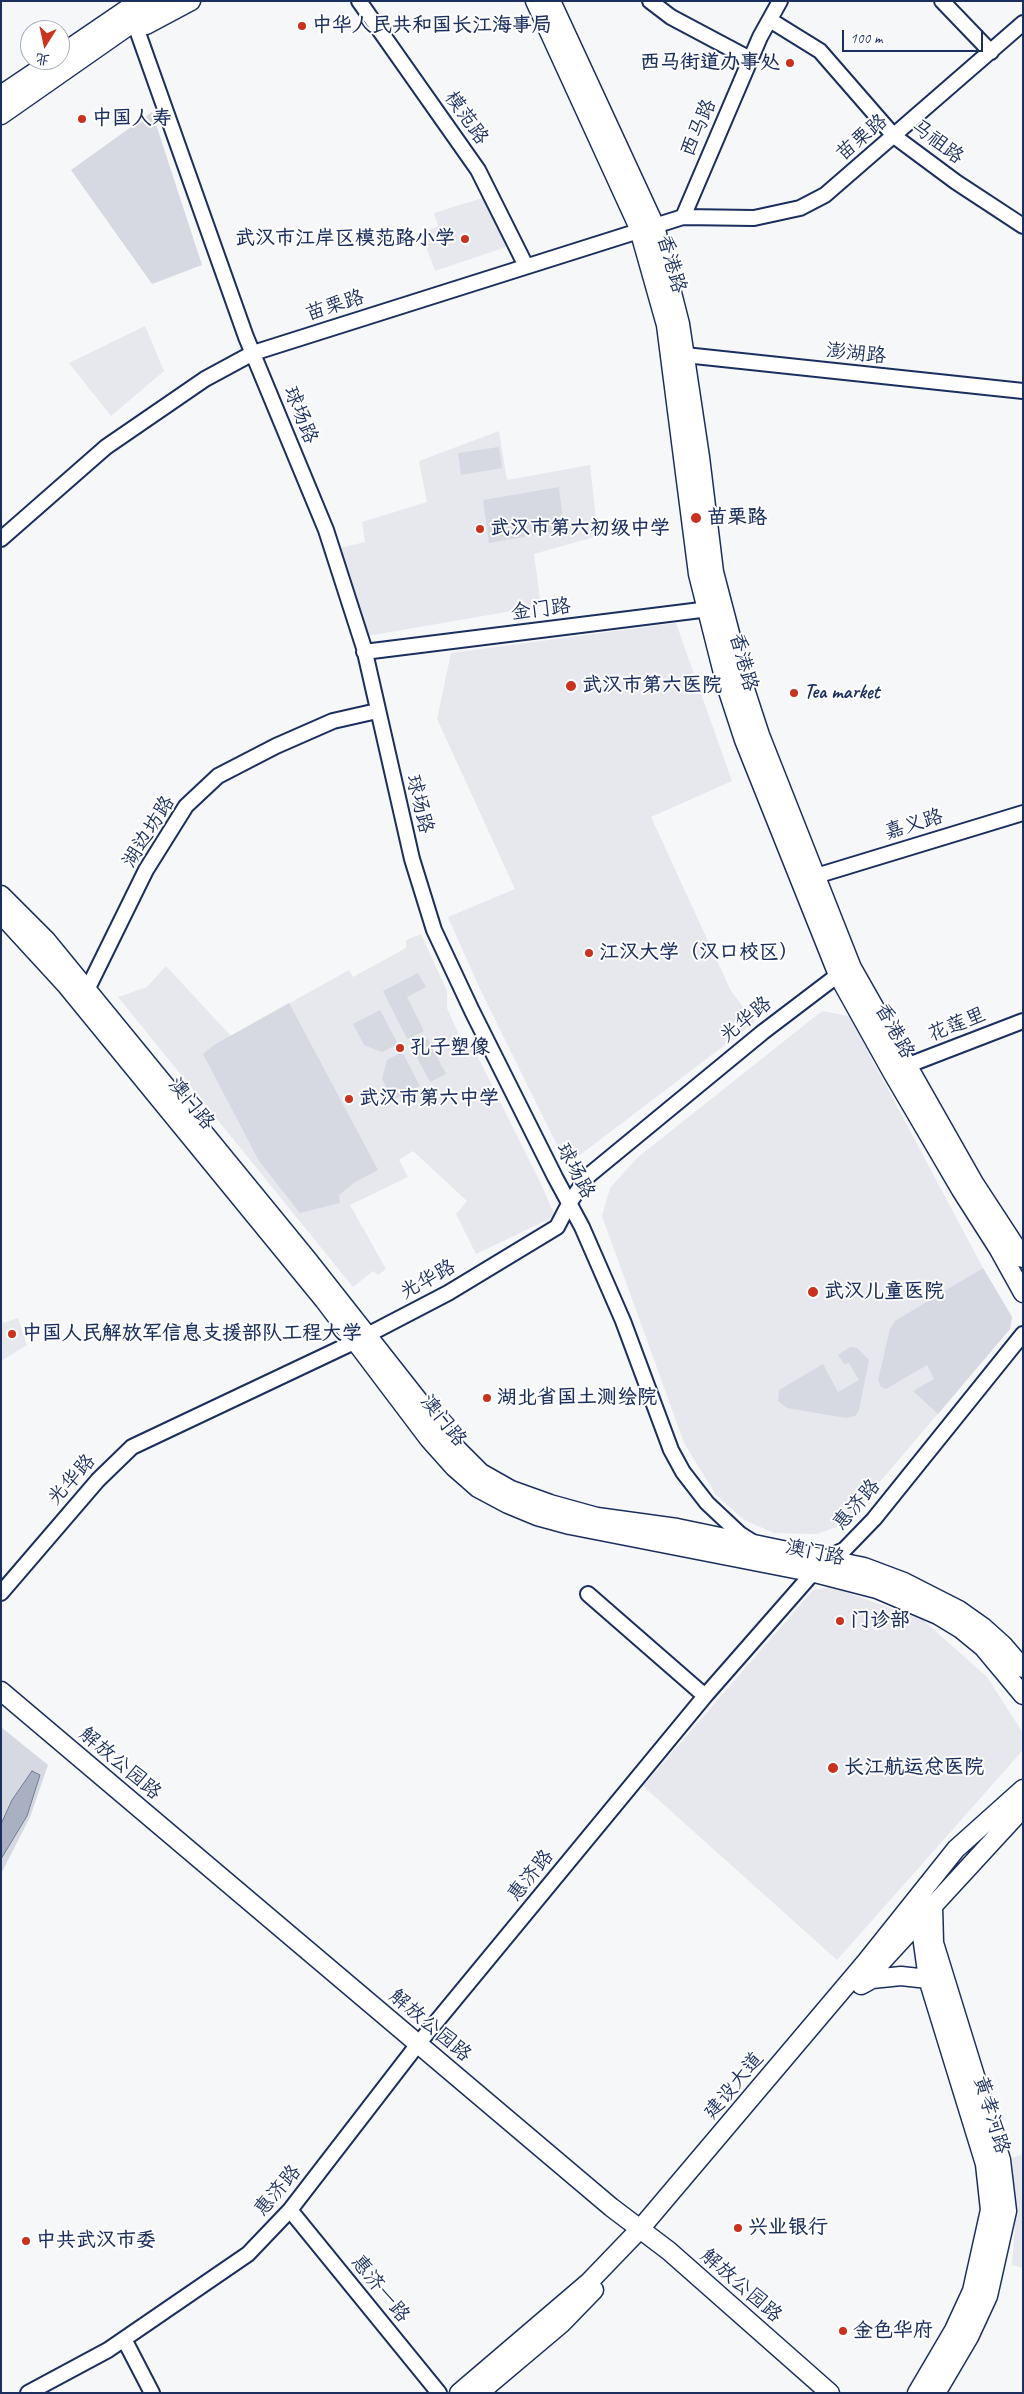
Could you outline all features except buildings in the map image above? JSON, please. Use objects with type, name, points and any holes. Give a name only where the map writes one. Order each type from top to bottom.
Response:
[{"type":"main road","points":[[87,46],[126,1]]},
{"type":"main road","points":[[1,114],[87,46],[139,1]]},
{"type":"main road","points":[[87,46],[164,1]]},
{"type":"main road","points":[[70,52],[136,30],[191,1]]},
{"type":"main road","name":"香港路","points":[[535,1],[647,228],[666,325],[698,574],[715,608],[743,682],[760,735],[816,876],[845,971],[906,1066],[974,1183],[1023,1258]]},
{"type":"main road","name":"香港路","points":[[552,1],[647,228],[680,324],[714,572],[715,608],[726,685],[744,740],[845,971],[897,1080],[1023,1293]]},
{"type":"main road","points":[[1,95],[38,70]]},
{"type":"main road","name":"澳门路","points":[[1,895],[46,940],[307,1259],[429,1439],[454,1467],[478,1488],[508,1504],[538,1516],[570,1525],[815,1573],[877,1589],[938,1615],[961,1629],[983,1646],[1023,1695]]},
{"type":"main road","name":"澳门路","points":[[1,914],[73,994],[324,1300],[454,1447],[481,1473],[511,1490],[550,1504],[597,1517],[754,1543],[864,1567],[933,1596],[983,1626],[1023,1668]]},
{"type":"main road","name":"解放公园路","points":[[1,1691],[611,2207],[645,2232],[830,2393]]},
{"type":"main road","name":"建设大道","points":[[459,2393],[645,2232],[956,1849],[1023,1789]]},
{"type":"main road","name":"建设大道","points":[[479,2393],[562,2323],[645,2232],[816,2033],[1023,1808]]},
{"type":"main road","name":"黄孝河路","points":[[917,1898],[928,1979],[985,2164],[990,2210],[972,2291],[954,2330],[917,2393]]},
{"type":"main road","name":"黄孝河路","points":[[933,1906],[934,1943],[1001,2160],[1007,2211],[988,2296],[969,2338],[936,2393]]},
{"type":"main road","points":[[859,1987],[872,1979],[901,1976],[928,1979]]},
{"type":"street","name":"模范路","points":[[359,1],[478,170],[526,266]]},
{"type":"street","points":[[650,1],[671,17],[750,59]]},
{"type":"street","name":"西马路","points":[[682,218],[750,59],[780,1]]},
{"type":"street","points":[[942,1],[991,52]]},
{"type":"street","name":"马祖路","points":[[770,20],[820,51],[894,136],[956,182],[1023,226]]},
{"type":"street","name":"苗栗路","points":[[1,539],[106,447],[205,379],[253,353],[682,218],[754,218],[800,208],[825,195],[1023,24]]},
{"type":"street","name":"球场路","points":[[136,30],[253,353],[326,530],[364,652],[376,711],[412,859],[434,930],[472,1011],[555,1177],[570,1202],[623,1321],[671,1450],[683,1472],[707,1504],[740,1534],[754,1543]]},
{"type":"street","name":"澎湖路","points":[[685,355],[1023,391]]},
{"type":"street","name":"金门路","points":[[364,652],[715,608]]},
{"type":"street","name":"湖边坊路","points":[[87,990],[146,870],[186,806],[218,776],[276,746],[333,721],[376,711]]},
{"type":"street","name":"嘉义路","points":[[816,876],[1023,813]]},
{"type":"street","name":"光华路","points":[[1,1592],[98,1480],[132,1447],[360,1339],[448,1293],[557,1227],[562,1221],[570,1202],[588,1176],[763,1032],[845,971]]},
{"type":"street","name":"花莲里","points":[[906,1066],[1023,1020]]},
{"type":"street","name":"惠济路","points":[[28,2393],[108,2350],[248,2254],[290,2210],[418,2044],[705,1696],[815,1573],[826,1558],[844,1550],[874,1519],[1023,1334]]},
{"type":"street","points":[[588,1594],[705,1696]]},
{"type":"street","name":"惠济一路","points":[[290,2210],[439,2393]]},
{"type":"street","points":[[124,2339],[152,2393]]},
{"type":"shaded area","points":[[152,112],[202,265],[152,284],[71,170]]},
{"type":"shaded area","name":"武汉市江岸区模范路小学","points":[[486,197],[509,246],[435,271],[421,233],[438,226],[434,213]]},
{"type":"shaded area","points":[[145,326],[164,371],[111,416],[69,363]]},
{"type":"shaded area","name":"武汉市第六初级中学","points":[[499,431],[507,480],[590,465],[598,536],[534,554],[541,606],[367,636],[340,548],[365,542],[362,522],[427,502],[419,461]]},
{"type":"shaded area","points":[[499,447],[502,468],[461,475],[458,453]]},
{"type":"shaded area","points":[[559,487],[564,530],[489,543],[483,500]]},
{"type":"shaded area","name":"江汉大学（汉口校区）","points":[[676,623],[732,781],[651,817],[731,991],[755,1022],[580,1155],[559,1149],[480,989],[448,917],[515,889],[437,719],[451,653]]},
{"type":"shaded area","name":"武汉市第六中学","points":[[421,934],[447,991],[447,1008],[460,1037],[463,1043],[473,1047],[554,1214],[551,1218],[476,1254],[456,1214],[467,1201],[413,1151],[399,1160],[408,1177],[350,1205],[386,1269],[378,1275],[373,1271],[353,1287],[118,997],[147,987],[166,966],[231,1036],[349,970],[353,977],[406,948],[406,940]]},
{"type":"shaded area","points":[[418,973],[426,987],[407,997],[424,1031],[407,1039],[383,991]]},
{"type":"shaded area","points":[[289,1003],[378,1170],[355,1182],[339,1195],[340,1203],[300,1213],[259,1161],[203,1054],[214,1045]]},
{"type":"shaded area","points":[[380,1010],[398,1044],[382,1052],[364,1045],[353,1024]]},
{"type":"shaded area","name":"武汉儿童医院","points":[[822,1011],[849,1016],[983,1268],[1012,1317],[1010,1329],[844,1524],[817,1534],[774,1533],[744,1520],[716,1495],[684,1443],[602,1216],[610,1188],[637,1158]]},
{"type":"shaded area","points":[[428,1039],[446,1074],[430,1082],[412,1048]]},
{"type":"shaded area","points":[[402,1052],[420,1086],[393,1100],[382,1079],[387,1060]]},
{"type":"shaded area","points":[[983,1268],[1012,1317],[1010,1329],[938,1414],[913,1391],[934,1379],[927,1365],[886,1389],[881,1387],[878,1380],[890,1329],[895,1321]]},
{"type":"shaded area","name":"中国人民解放军信息支援部队工程大学","points":[[18,1318],[27,1345],[1,1361],[1,1319],[3,1323]]},
{"type":"shaded area","points":[[850,1347],[857,1348],[869,1360],[859,1410],[855,1416],[846,1418],[787,1408],[778,1401],[779,1390],[823,1364],[838,1392],[859,1380],[849,1363],[844,1364],[838,1355]]},
{"type":"shaded area","name":"长江航运总医院","points":[[832,1587],[923,1620],[987,1677],[1023,1733],[1023,1750],[837,1960],[643,1786],[813,1590]]},
{"type":"shaded area","points":[[1,1727],[48,1765],[30,1817],[1,1874]]},
{"type":"shaded area","points":[[1023,2154],[1023,2268],[1012,2265],[1016,2211],[1012,2158]]},
{"type":"water","points":[[32,1771],[40,1775],[27,1816],[1,1859],[1,1824],[12,1800]]},
{"type":"place","name":"中华人民共和国长江海事局","points":[[302,26]]},
{"type":"place","name":"西马街道办事处","points":[[790,63]]},
{"type":"place","name":"中国人寿","points":[[82,119]]},
{"type":"place","name":"武汉市江岸区模范路小学","points":[[465,239]]},
{"type":"place","name":"苗栗路","points":[[696,518]]},
{"type":"place","name":"武汉市第六初级中学","points":[[480,529]]},
{"type":"place","name":"武汉市第六医院","points":[[571,686]]},
{"type":"place","name":"Tea market","points":[[794,693]]},
{"type":"place","name":"江汉大学（汉口校区）","points":[[589,953]]},
{"type":"place","name":"孔子塑像","points":[[400,1048]]},
{"type":"place","name":"武汉市第六中学","points":[[349,1099]]},
{"type":"place","name":"武汉儿童医院","points":[[813,1292]]},
{"type":"place","name":"中国人民解放军信息支援部队工程大学","points":[[12,1334]]},
{"type":"place","name":"湖北省国土测绘院","points":[[487,1398]]},
{"type":"place","name":"门诊部","points":[[840,1621]]},
{"type":"place","name":"长江航运总医院","points":[[833,1768]]},
{"type":"place","name":"兴业银行","points":[[738,2228]]},
{"type":"place","name":"中共武汉市委","points":[[26,2241]]},
{"type":"place","name":"金色华府","points":[[843,2331]]}]
